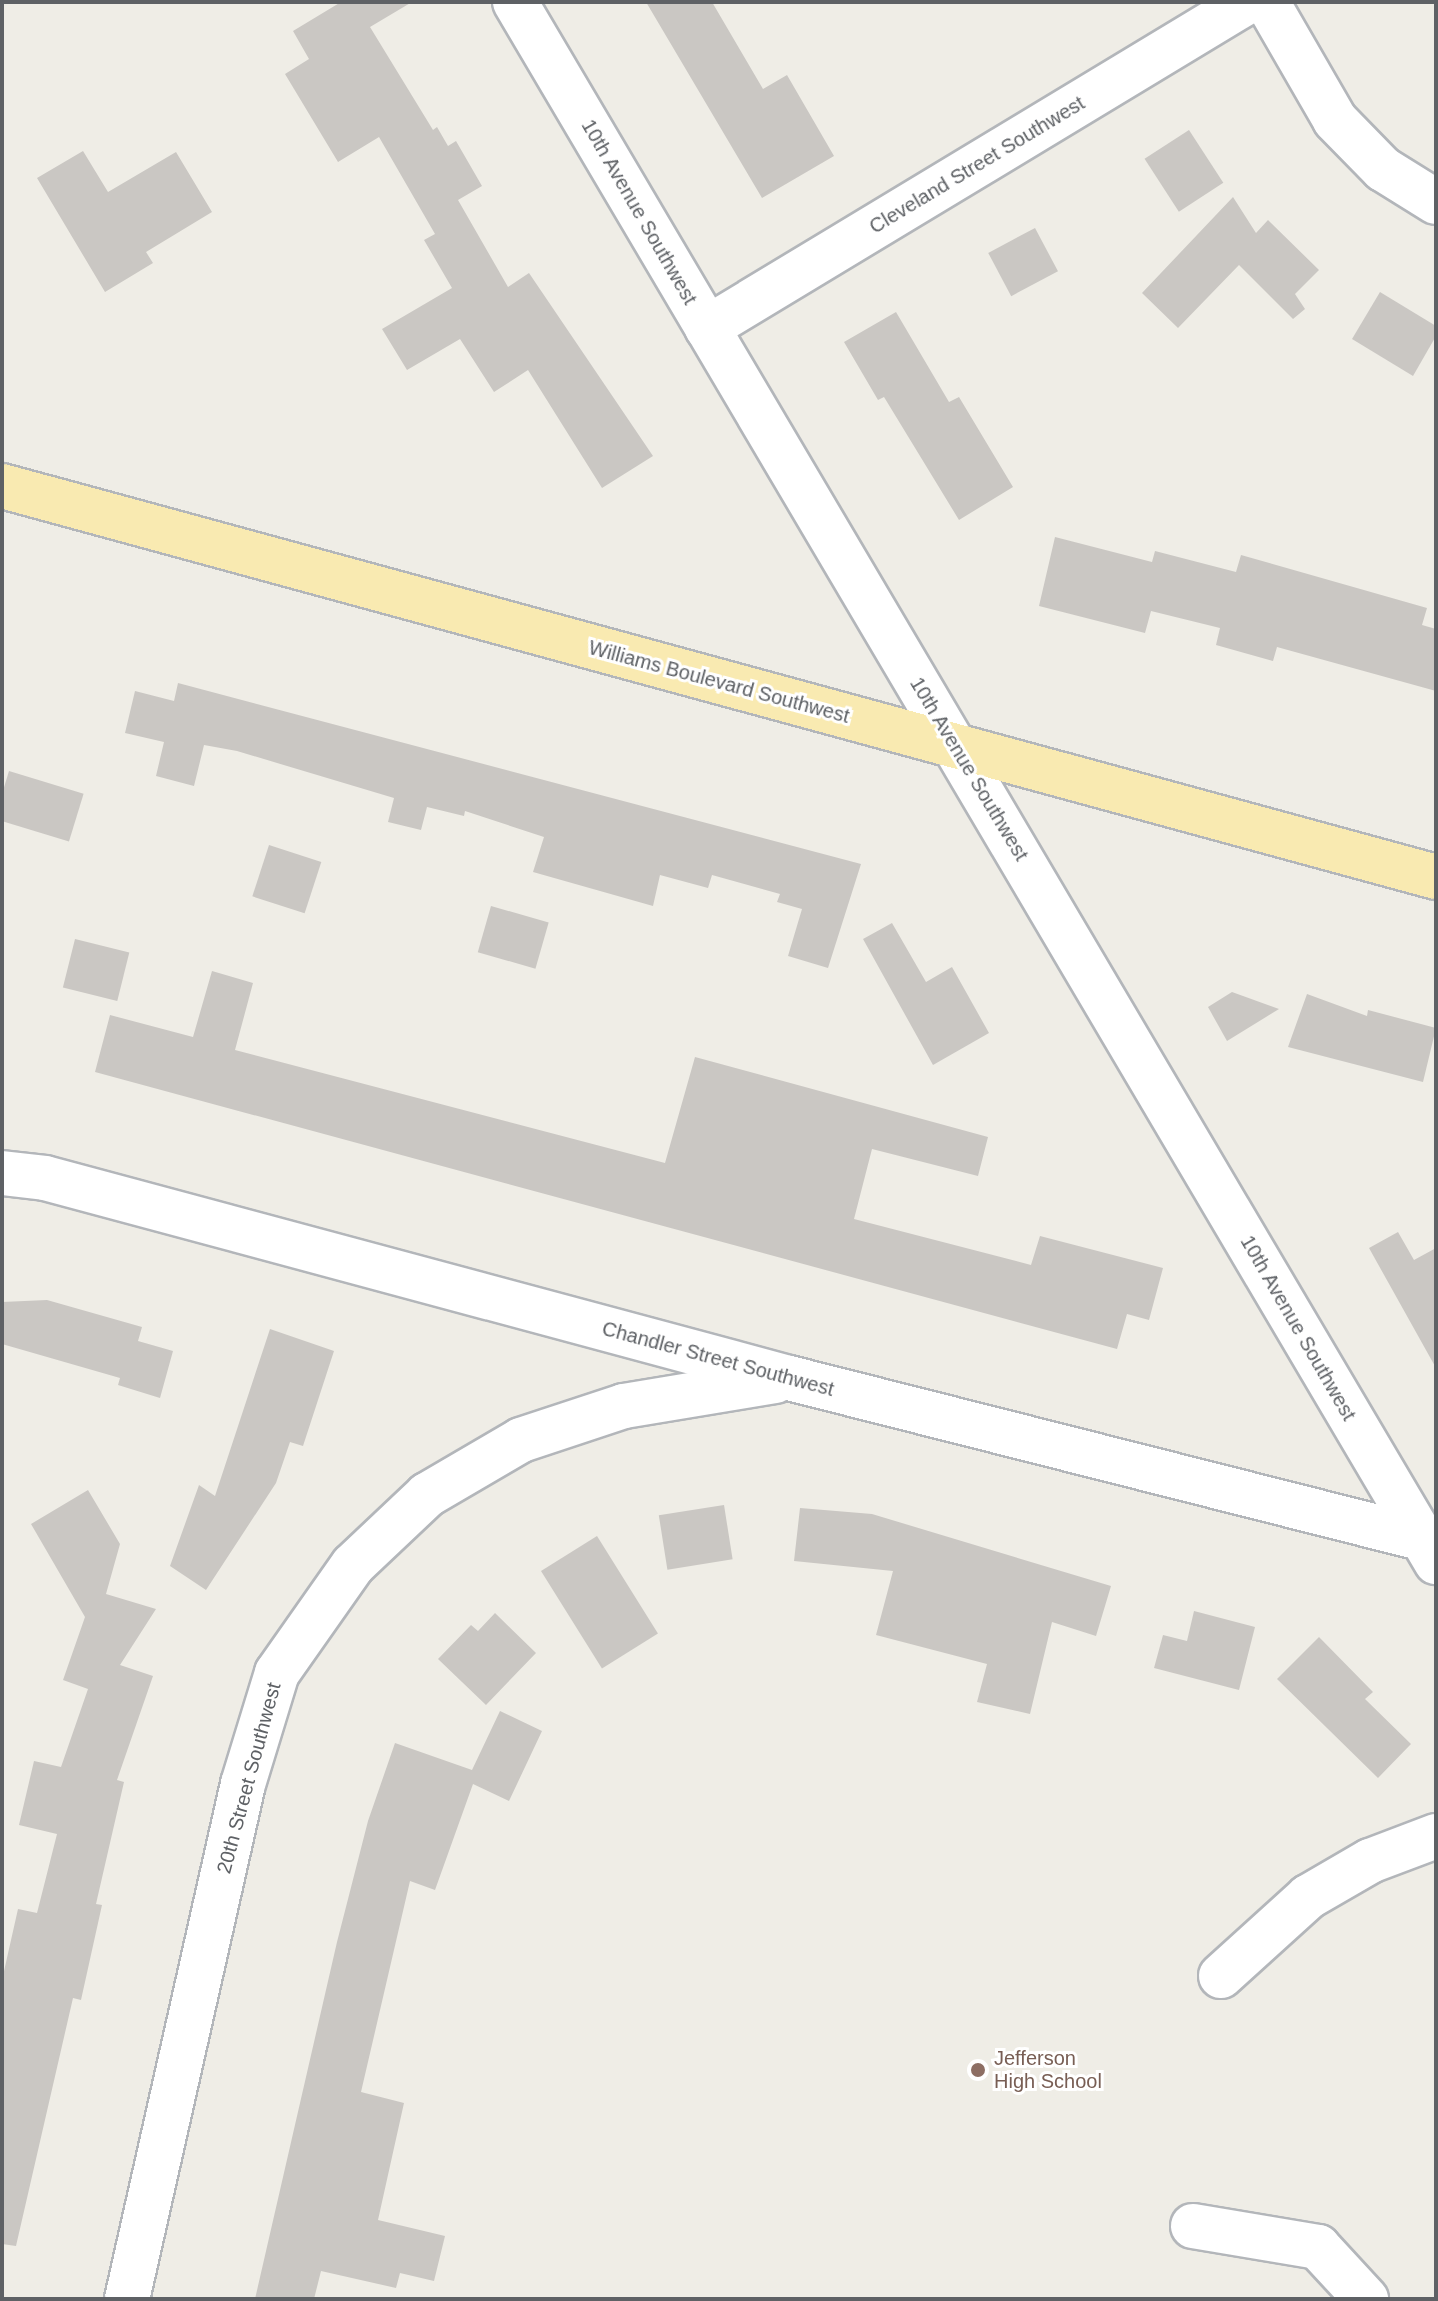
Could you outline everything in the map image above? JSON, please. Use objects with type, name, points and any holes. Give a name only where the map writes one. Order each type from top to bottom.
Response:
[{"type":"main road","name":"Williams Boulevard Southwest","points":[[2,486],[1436,877]]},
{"type":"street","name":"10th Avenue Southwest","points":[[515,2],[1431,1547]]},
{"type":"street","name":"Cleveland Street Southwest","points":[[707,328],[1247,2]]},
{"type":"street","points":[[1267,2],[1335,120],[1383,169],[1436,202]]},
{"type":"street","name":"Chandler Street Southwest","points":[[2,1173],[45,1178],[1431,1547]]},
{"type":"street","name":"20th Street Southwest","points":[[127,2299],[243,1784],[277,1673],[353,1565],[427,1495],[521,1440],[624,1406],[789,1378]]},
{"type":"street","points":[[1221,1976],[1308,1897],[1370,1861],[1436,1836]]},
{"type":"street","points":[[1193,2226],[1318,2247],[1366,2299]]},
{"type":"building","points":[[341,2],[412,2],[370,27],[433,130],[437,127],[448,146],[456,141],[482,186],[458,200],[508,287],[529,273],[653,456],[602,488],[528,370],[494,392],[460,339],[407,370],[382,329],[452,288],[424,240],[435,234],[379,137],[338,162],[285,74],[309,59],[293,31]]},
{"type":"building","points":[[646,2],[712,2],[763,89],[787,75],[834,156],[762,198]]},
{"type":"building","points":[[1189,130],[1223,183],[1179,212],[1145,159]]},
{"type":"building","points":[[83,151],[108,192],[176,152],[212,212],[146,252],[153,263],[105,292],[37,178]]},
{"type":"building","points":[[1233,197],[1256,233],[1268,220],[1319,270],[1295,294],[1305,309],[1293,319],[1239,265],[1178,328],[1142,293]]},
{"type":"building","points":[[1035,228],[1058,271],[1011,296],[988,253]]},
{"type":"building","points":[[1380,292],[1436,326],[1436,336],[1413,376],[1352,339]]},
{"type":"building","points":[[896,312],[949,402],[959,397],[1013,487],[959,520],[884,397],[878,400],[844,342]]},
{"type":"building","points":[[1055,537],[1152,562],[1155,551],[1236,572],[1241,555],[1427,608],[1422,625],[1436,629],[1436,691],[1277,647],[1273,661],[1216,645],[1220,628],[1151,611],[1145,633],[1039,606]]},
{"type":"building","points":[[178,683],[861,864],[828,968],[788,956],[802,909],[777,902],[780,894],[712,875],[708,888],[660,875],[653,906],[533,872],[544,837],[465,811],[464,816],[427,807],[421,830],[388,822],[394,798],[237,751],[204,745],[194,786],[156,776],[164,742],[125,733],[135,691],[174,701]]},
{"type":"building","points":[[9,771],[84,794],[69,842],[2,821],[2,794]]},
{"type":"building","points":[[269,845],[321,862],[305,913],[252,896]]},
{"type":"building","points":[[491,906],[549,923],[535,969],[478,952]]},
{"type":"building","points":[[892,923],[926,982],[952,967],[989,1033],[933,1065],[863,939]]},
{"type":"building","points":[[75,939],[129,953],[117,1001],[63,988]]},
{"type":"building","points":[[212,971],[253,983],[235,1050],[665,1163],[695,1057],[988,1137],[978,1176],[872,1149],[854,1219],[1031,1265],[1040,1236],[1163,1268],[1149,1320],[1127,1314],[1117,1349],[95,1072],[110,1015],[193,1037]]},
{"type":"building","points":[[1232,992],[1279,1009],[1227,1041],[1208,1007]]},
{"type":"building","points":[[1307,994],[1367,1016],[1368,1010],[1436,1028],[1423,1082],[1288,1047]]},
{"type":"building","points":[[1398,1232],[1414,1260],[1436,1248],[1436,1368],[1369,1248]]},
{"type":"building","points":[[47,1300],[142,1327],[138,1341],[173,1351],[160,1398],[118,1385],[120,1378],[2,1344],[2,1302]]},
{"type":"building","points":[[270,1329],[334,1351],[303,1446],[290,1442],[276,1483],[206,1590],[170,1566],[199,1485],[215,1496]]},
{"type":"building","points":[[88,1490],[120,1544],[106,1594],[156,1609],[120,1665],[153,1676],[117,1780],[124,1782],[96,1904],[102,1905],[81,2000],[73,1998],[16,2246],[2,2244],[2,1980],[18,1909],[37,1913],[57,1834],[19,1825],[34,1761],[61,1767],[88,1689],[63,1680],[85,1617],[31,1524]]},
{"type":"building","points":[[724,1505],[733,1559],[667,1570],[659,1515]]},
{"type":"building","points":[[800,1508],[872,1514],[1111,1586],[1096,1636],[1052,1622],[1030,1714],[977,1702],[987,1664],[876,1635],[893,1571],[794,1561]]},
{"type":"building","points":[[597,1536],[658,1634],[602,1669],[541,1571]]},
{"type":"building","points":[[1194,1611],[1255,1627],[1239,1690],[1154,1668],[1163,1635],[1187,1641]]},
{"type":"building","points":[[495,1613],[536,1653],[486,1705],[438,1659],[471,1625],[478,1631]]},
{"type":"building","points":[[1319,1637],[1373,1692],[1365,1699],[1411,1744],[1378,1778],[1277,1679]]},
{"type":"building","points":[[500,1711],[542,1731],[509,1801],[473,1784],[435,1890],[410,1881],[361,2092],[404,2103],[378,2220],[445,2236],[434,2281],[400,2273],[396,2288],[321,2271],[314,2299],[255,2299],[337,1942],[368,1821],[395,1743],[472,1770]]},
{"type":"place","name":"Jefferson High School","points":[[978,2070]]}]
